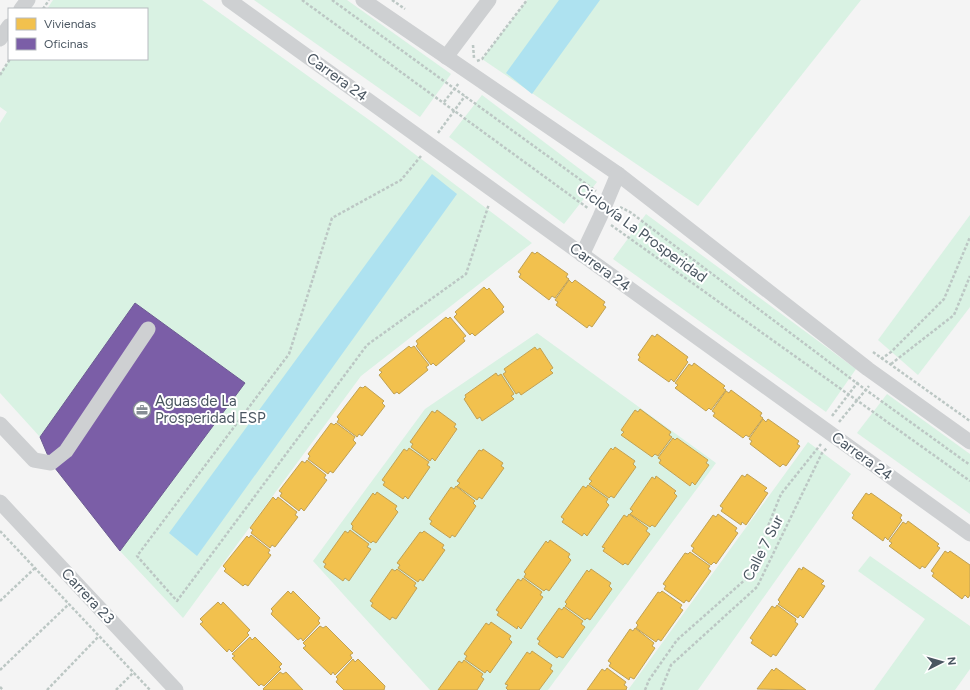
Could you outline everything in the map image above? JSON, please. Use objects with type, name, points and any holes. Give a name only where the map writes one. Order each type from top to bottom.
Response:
[{"type":"street","points":[[22,8],[28,0]]},
{"type":"street","name":"Carrera 24","points":[[229,0],[970,534]]},
{"type":"street","points":[[363,0],[618,174],[873,372],[970,442]]},
{"type":"street","points":[[446,57],[488,0]]},
{"type":"street","points":[[0,39],[8,27]]},
{"type":"street","points":[[582,254],[600,218],[618,174]]},
{"type":"street","points":[[0,424],[34,460],[51,463],[66,451],[148,329]]},
{"type":"street","name":"Carrera 23","points":[[0,502],[176,690]]},
{"type":"path","name":"Ciclovía La Prosperidad","points":[[302,0],[455,110],[600,218],[849,394],[970,482]]},
{"type":"path","points":[[332,0],[607,200],[630,212],[857,384],[970,465]]},
{"type":"path","points":[[444,102],[475,62],[482,60],[527,0]]},
{"type":"path","points":[[0,75],[9,60]]},
{"type":"path","points":[[464,96],[430,145],[401,180],[332,218],[289,354],[137,556],[177,601],[367,345],[466,274],[490,201]]},
{"type":"path","points":[[645,690],[649,680],[677,640],[747,578],[781,494],[858,401],[866,390],[873,372],[944,299],[970,238]]},
{"type":"path","points":[[830,433],[849,394],[857,384],[954,315],[970,276]]},
{"type":"path","name":"Calle 7 Sur","points":[[661,690],[671,665],[757,587],[822,453],[830,433]]},
{"type":"path","points":[[0,531],[150,690]]},
{"type":"path","points":[[0,601],[35,568]]},
{"type":"path","points":[[0,670],[69,604]]},
{"type":"path","points":[[47,690],[100,636]]},
{"type":"path","points":[[116,690],[134,672]]},
{"type":"path","points":[[0,687],[3,690]]},
{"type":"green space","points":[[53,0],[202,0],[379,127],[532,243],[361,376],[183,618],[120,551],[245,383],[135,303],[40,437],[0,393],[0,123],[7,112],[0,107],[0,73],[9,60],[148,60],[148,8],[48,8]]},
{"type":"green space","points":[[254,0],[347,0],[451,74],[420,117]]},
{"type":"green space","points":[[527,0],[861,0],[698,206],[482,59]]},
{"type":"green space","points":[[482,95],[597,182],[564,224],[449,137]]},
{"type":"green space","points":[[646,214],[856,369],[826,412],[613,259]]},
{"type":"green space","points":[[970,215],[970,307],[918,375],[878,340]]},
{"type":"green space","points":[[537,333],[716,463],[548,690],[539,690],[553,671],[528,652],[506,684],[508,685],[506,688],[508,690],[477,690],[484,680],[481,677],[483,674],[464,660],[462,663],[459,661],[438,690],[430,690],[313,561],[425,409]],"holes":[[[535,347],[537,350],[540,348],[553,368],[550,370],[552,374],[521,395],[519,392],[516,394],[503,374],[506,372],[504,369]],[[496,373],[498,376],[501,374],[514,394],[511,396],[513,399],[482,421],[480,417],[477,419],[464,399],[466,397],[465,394]],[[437,410],[456,424],[454,427],[457,430],[436,461],[432,458],[430,461],[411,447],[413,444],[410,442],[432,411],[435,413]],[[636,410],[672,437],[658,456],[655,454],[652,457],[622,435],[624,432],[621,429]],[[678,438],[708,460],[706,463],[709,465],[695,484],[692,482],[689,486],[659,463],[661,460],[658,458],[672,439],[675,440]],[[616,447],[635,461],[633,464],[636,467],[614,498],[611,496],[609,498],[590,485],[592,481],[589,479],[611,448],[613,450]],[[409,448],[429,462],[408,498],[405,496],[403,499],[383,485],[385,482],[383,480],[404,449],[407,451]],[[484,449],[503,463],[501,466],[504,468],[482,499],[479,497],[477,500],[458,486],[460,483],[457,481],[479,450],[482,451]],[[652,477],[655,479],[657,477],[676,490],[674,493],[677,496],[655,527],[652,525],[650,527],[631,514],[633,511],[630,508]],[[588,485],[609,505],[587,535],[584,533],[581,536],[562,522],[564,519],[561,517],[583,486],[586,488]],[[456,487],[475,501],[473,503],[476,506],[455,537],[452,535],[449,538],[430,524],[432,521],[429,518],[451,488],[454,489]],[[373,493],[397,506],[395,509],[398,512],[376,543],[373,541],[371,543],[352,529],[353,526],[351,524]],[[629,514],[648,528],[646,531],[650,534],[622,565],[603,552],[605,548],[602,546],[624,515],[627,517]],[[350,530],[369,544],[367,547],[370,549],[349,580],[345,578],[343,581],[324,567],[326,564],[323,562],[345,531],[348,533]],[[424,531],[444,545],[442,548],[445,550],[423,581],[420,579],[418,582],[398,563],[420,532],[422,533]],[[551,540],[570,554],[568,557],[571,560],[549,591],[546,589],[544,591],[525,577],[526,574],[524,572],[546,541],[548,543]],[[397,569],[416,582],[414,586],[417,588],[396,619],[392,617],[390,620],[371,606],[373,603],[370,600],[392,570],[395,571]],[[591,569],[611,583],[609,586],[612,589],[590,620],[587,618],[585,620],[565,607],[567,604],[565,601],[587,570],[589,572]],[[523,578],[542,592],[540,595],[543,598],[522,628],[518,626],[516,629],[497,615],[499,612],[496,610],[518,579],[521,581]],[[564,607],[583,621],[581,624],[584,627],[557,658],[538,644],[540,641],[537,639],[559,608],[562,610]],[[491,622],[511,636],[509,639],[512,642],[490,673],[487,670],[485,673],[465,659],[467,656],[465,654],[486,623],[489,625]]]},
{"type":"green space","points":[[887,394],[970,454],[970,514],[857,433]]},
{"type":"green space","points":[[808,442],[851,474],[698,690],[628,690]]},
{"type":"green space","points":[[870,556],[970,626],[970,669],[955,690],[874,690],[925,619],[858,571]]},
{"type":"water","points":[[559,0],[600,0],[532,94],[506,73]]},
{"type":"water","points":[[432,174],[457,194],[197,556],[169,533]]},
{"type":"building: Viviendas","points":[[532,252],[535,254],[537,252],[568,274],[566,277],[569,279],[555,298],[552,296],[549,300],[519,277],[521,274],[518,272]]},
{"type":"building: Viviendas","points":[[569,280],[572,283],[575,280],[605,302],[603,305],[606,307],[592,327],[589,325],[587,328],[556,305],[558,302],[555,300]]},
{"type":"building: Viviendas","points":[[484,287],[487,290],[489,288],[504,307],[502,309],[504,312],[475,336],[472,333],[470,335],[454,317],[457,314],[455,312]]},
{"type":"building: Viviendas","points":[[446,317],[448,319],[450,317],[466,336],[463,338],[465,341],[436,366],[433,363],[431,365],[416,346],[418,344],[416,341]]},
{"type":"building: Viviendas","points":[[657,334],[688,357],[686,360],[688,362],[674,382],[671,379],[669,382],[638,360],[640,357],[638,355],[652,335],[655,337]]},
{"type":"building: Viviendas","points":[[409,346],[411,348],[414,346],[429,365],[426,367],[428,370],[399,394],[397,392],[394,394],[379,375],[382,372],[379,370]]},
{"type":"building: Viviendas","points":[[535,347],[537,350],[540,348],[553,368],[550,370],[553,373],[521,395],[519,392],[516,394],[503,374],[506,372],[504,369]]},
{"type":"building: Viviendas","points":[[694,363],[725,386],[723,388],[726,390],[711,410],[709,408],[706,411],[675,388],[678,385],[675,383],[689,364],[692,366]]},
{"type":"building: Viviendas","points":[[496,373],[498,376],[501,374],[514,394],[511,396],[514,399],[482,421],[480,417],[477,419],[464,399],[466,397],[465,395]]},
{"type":"building: Viviendas","points":[[365,386],[384,401],[382,403],[385,406],[362,436],[359,434],[357,437],[337,422],[339,419],[337,417],[360,387],[363,388]]},
{"type":"building: Viviendas","points":[[731,390],[762,413],[760,416],[763,418],[749,437],[746,435],[743,438],[713,416],[715,413],[712,411],[726,391],[729,393]]},
{"type":"building: Viviendas","points":[[640,409],[671,432],[669,435],[672,437],[658,456],[655,454],[652,457],[621,435],[624,432],[621,430],[635,410],[638,412]]},
{"type":"building: Viviendas","points":[[437,410],[456,424],[454,427],[457,429],[435,461],[432,458],[430,461],[411,447],[413,444],[410,442],[432,411],[435,413]]},
{"type":"building: Viviendas","points":[[763,419],[766,422],[768,419],[799,441],[797,444],[800,446],[786,466],[783,464],[780,467],[750,444],[752,441],[749,439]]},
{"type":"building: Viviendas","points":[[331,423],[334,425],[336,423],[355,437],[353,440],[356,443],[333,473],[330,471],[328,474],[308,459],[310,456],[308,454]]},
{"type":"building: Viviendas","points":[[673,438],[675,440],[677,438],[708,460],[706,463],[709,465],[695,485],[692,482],[690,486],[659,463],[661,460],[658,458]]},
{"type":"building: Viviendas","points":[[615,447],[635,461],[633,464],[636,467],[614,498],[611,496],[609,498],[589,484],[592,481],[589,479],[611,448],[613,450]]},
{"type":"building: Viviendas","points":[[409,448],[429,462],[427,465],[430,467],[408,499],[405,496],[403,499],[383,485],[385,482],[382,480],[404,449],[407,451]]},
{"type":"building: Viviendas","points":[[483,449],[503,463],[501,466],[504,468],[482,499],[479,497],[477,500],[457,486],[460,483],[457,481],[479,450],[482,451]]},
{"type":"building: Viviendas","points":[[307,460],[326,475],[324,478],[327,480],[304,511],[301,508],[299,511],[280,496],[282,493],[279,491],[302,461],[305,463]]},
{"type":"building: Viviendas","points":[[747,474],[767,488],[764,491],[768,493],[746,525],[742,522],[741,525],[721,511],[723,508],[720,506],[742,475],[745,477]]},
{"type":"building: Viviendas","points":[[656,476],[676,491],[674,493],[677,496],[655,527],[652,525],[650,527],[630,514],[633,511],[630,509],[652,477],[655,479]]},
{"type":"building: Viviendas","points":[[588,485],[608,499],[606,502],[609,505],[587,536],[584,533],[582,536],[562,522],[564,519],[561,517],[583,486],[586,488]]},
{"type":"building: Viviendas","points":[[456,486],[475,501],[473,503],[476,506],[455,537],[452,535],[450,538],[430,524],[432,521],[429,519],[451,487],[454,489]]},
{"type":"building: Viviendas","points":[[377,492],[397,506],[395,509],[398,512],[376,543],[373,541],[371,543],[352,529],[353,526],[351,524],[373,493],[375,495]]},
{"type":"building: Viviendas","points":[[866,493],[869,495],[871,493],[902,515],[900,518],[902,520],[888,540],[885,537],[883,541],[852,518],[854,515],[852,513]]},
{"type":"building: Viviendas","points":[[273,497],[276,500],[278,497],[297,512],[295,515],[298,517],[275,547],[272,545],[270,548],[251,533],[253,530],[250,528]]},
{"type":"building: Viviendas","points":[[629,514],[648,528],[646,531],[650,534],[628,565],[625,563],[623,565],[603,551],[605,548],[602,547],[624,515],[627,517]]},
{"type":"building: Viviendas","points":[[718,514],[737,528],[735,531],[738,533],[716,564],[714,562],[711,565],[692,551],[694,548],[691,546],[713,515],[716,517]]},
{"type":"building: Viviendas","points":[[908,521],[939,544],[937,546],[940,548],[925,568],[922,566],[920,569],[889,546],[892,543],[889,541],[903,522],[906,524]]},
{"type":"building: Viviendas","points":[[350,530],[369,544],[367,547],[371,549],[349,581],[345,578],[343,581],[324,567],[326,564],[323,562],[345,531],[348,533]]},
{"type":"building: Viviendas","points":[[424,531],[444,545],[442,548],[445,550],[423,581],[420,579],[418,582],[398,568],[400,565],[397,563],[420,532],[422,533]]},
{"type":"building: Viviendas","points":[[251,535],[270,550],[268,553],[271,555],[248,586],[245,584],[243,586],[224,571],[226,569],[223,566],[247,536],[249,538]]},
{"type":"building: Viviendas","points":[[550,540],[570,554],[568,557],[571,560],[549,591],[546,589],[544,591],[524,577],[526,574],[524,572],[546,541],[548,543]]},
{"type":"building: Viviendas","points":[[945,551],[948,553],[950,551],[970,565],[970,595],[968,598],[965,595],[962,599],[932,576],[934,573],[931,571]]},
{"type":"building: Viviendas","points":[[690,552],[710,566],[708,569],[711,571],[689,602],[686,600],[684,603],[664,589],[666,586],[663,584],[685,553],[688,554]]},
{"type":"building: Viviendas","points":[[803,567],[824,581],[821,584],[825,586],[803,618],[800,615],[798,618],[778,604],[780,602],[778,600],[799,568],[802,570]]},
{"type":"building: Viviendas","points":[[392,569],[395,571],[397,569],[416,583],[414,586],[417,588],[396,619],[392,617],[390,620],[371,606],[373,603],[370,601]]},
{"type":"building: Viviendas","points":[[591,569],[611,583],[609,586],[612,589],[590,620],[587,618],[585,620],[565,606],[567,604],[565,602],[587,570],[589,572]]},
{"type":"building: Viviendas","points":[[523,578],[542,592],[540,595],[543,597],[521,629],[518,626],[517,629],[497,615],[499,612],[496,610],[518,579],[521,581]]},
{"type":"building: Viviendas","points":[[288,591],[291,594],[293,591],[320,618],[318,621],[320,623],[303,641],[301,638],[298,640],[271,614],[273,611],[271,609]]},
{"type":"building: Viviendas","points":[[662,591],[682,605],[680,608],[683,610],[661,641],[658,639],[656,642],[636,628],[638,625],[636,623],[658,592],[660,593]]},
{"type":"building: Viviendas","points":[[218,602],[221,605],[223,602],[250,630],[247,633],[249,635],[232,652],[229,649],[227,652],[200,624],[203,622],[200,619]]},
{"type":"building: Viviendas","points":[[777,605],[796,619],[795,622],[798,624],[776,656],[773,654],[771,657],[751,643],[753,640],[750,638],[772,606],[775,608]]},
{"type":"building: Viviendas","points":[[564,607],[583,621],[581,624],[585,627],[563,658],[559,656],[557,658],[538,644],[540,641],[537,639],[559,608],[562,610]]},
{"type":"building: Viviendas","points":[[491,622],[511,636],[509,639],[512,642],[490,673],[487,670],[485,673],[465,659],[467,656],[464,654],[486,623],[489,625]]},
{"type":"building: Viviendas","points":[[320,626],[323,628],[326,626],[353,653],[350,655],[352,658],[335,675],[333,672],[331,675],[303,648],[306,646],[303,643]]},
{"type":"building: Viviendas","points":[[635,628],[654,643],[652,646],[655,648],[634,679],[630,677],[629,680],[609,666],[611,663],[608,661],[630,629],[633,631]]},
{"type":"building: Viviendas","points":[[250,637],[252,640],[255,637],[282,664],[279,667],[281,669],[264,686],[261,684],[259,686],[232,658],[235,656],[232,654]]},
{"type":"building: Viviendas","points":[[532,651],[552,665],[550,669],[553,671],[539,690],[508,690],[506,688],[508,685],[505,684],[527,652],[530,654]]},
{"type":"building: Viviendas","points":[[353,659],[355,662],[358,659],[385,686],[384,690],[344,690],[336,682],[338,679],[336,677]]},
{"type":"building: Viviendas","points":[[464,660],[483,674],[481,677],[484,679],[477,690],[438,690],[459,661],[462,663]]},
{"type":"building: Viviendas","points":[[607,668],[626,682],[624,685],[627,687],[626,690],[587,690],[602,669],[605,671]]},
{"type":"building: Viviendas","points":[[776,668],[806,690],[757,689],[772,669],[774,671]]},
{"type":"building: Viviendas","points":[[280,672],[283,674],[286,672],[303,690],[264,690],[263,689]]},
{"type":"building: Oficinas","name":"Aguas de La Prosperidad ESP","points":[[135,303],[245,383],[120,551],[51,463],[40,437]]},
{"type":"place","name":"Aguas de La Prosperidad ESP","points":[[142,410]]}]
